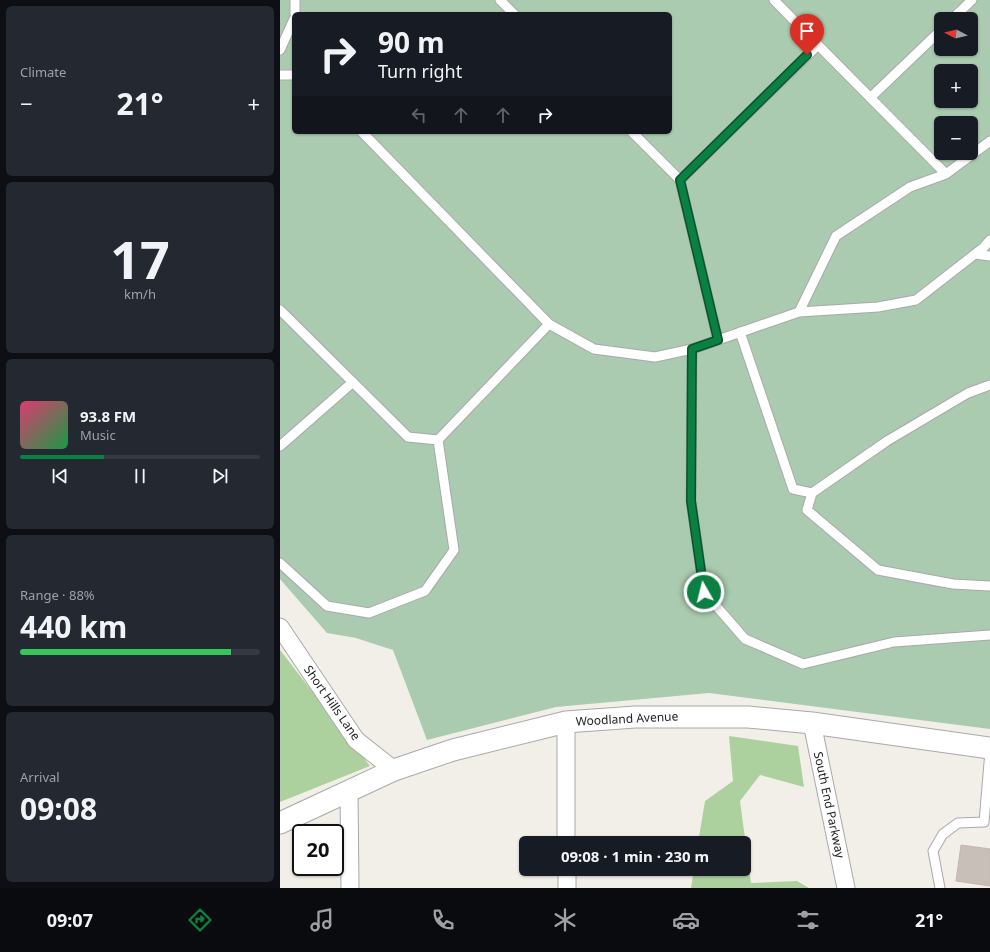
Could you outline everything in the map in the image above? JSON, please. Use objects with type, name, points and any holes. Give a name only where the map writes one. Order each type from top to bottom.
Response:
[{"type":"street","name":"Short Hills Lane","points":[[280,627],[356,740],[394,770]]},
{"type":"street","name":"Woodland Avenue","points":[[280,823],[394,770],[453,750],[566,722],[635,717],[748,717],[812,723],[990,748]]},
{"type":"street","points":[[566,722],[566,836]]},
{"type":"street","name":"South End Parkway","points":[[812,723],[846,888]]},
{"type":"street","points":[[349,790],[350,888]]},
{"type":"street","points":[[567,876],[567,888]]},
{"type":"lane","points":[[295,0],[296,12]]},
{"type":"lane","points":[[500,0],[512,12]]},
{"type":"lane","points":[[774,0],[946,174]]},
{"type":"lane","points":[[959,12],[972,0]]},
{"type":"lane","points":[[280,50],[292,23]]},
{"type":"lane","points":[[870,98],[934,37]]},
{"type":"lane","points":[[680,180],[818,45]]},
{"type":"lane","points":[[280,75],[292,75]]},
{"type":"lane","points":[[364,134],[549,324],[594,349],[655,357],[692,349],[799,312],[878,307],[916,300],[975,254],[990,240]]},
{"type":"lane","points":[[634,134],[680,180],[718,340]]},
{"type":"lane","points":[[799,312],[836,236],[910,187],[946,174],[990,141]]},
{"type":"lane","points":[[975,254],[990,256]]},
{"type":"lane","points":[[280,310],[408,436],[438,440]]},
{"type":"lane","points":[[438,440],[549,324]]},
{"type":"lane","points":[[740,332],[792,489],[812,494]]},
{"type":"lane","points":[[692,349],[691,501],[704,592],[745,639],[803,664],[894,642],[990,635]]},
{"type":"lane","points":[[280,446],[353,382]]},
{"type":"lane","points":[[990,385],[968,392],[887,441],[812,494],[807,510],[878,570],[953,584],[990,586]]},
{"type":"lane","points":[[280,563],[327,606],[369,613],[424,590],[454,550],[438,440]]},
{"type":"lane","points":[[940,888],[933,851],[943,834],[958,823],[987,822],[990,752]]},
{"type":"green space","points":[[280,0],[990,0],[990,729],[709,693],[556,707],[427,740],[393,650],[356,638],[327,633],[280,579]]},
{"type":"green space","points":[[280,650],[370,766],[280,802]]},
{"type":"green space","points":[[729,736],[798,746],[804,787],[760,775],[740,801],[745,836],[699,836],[705,801],[733,781]]},
{"type":"green space","points":[[693,876],[750,876],[751,883],[797,881],[809,888],[691,888]]},
{"type":"building","points":[[961,845],[990,849],[990,886],[956,881]]},
{"type":"route","points":[[704,592],[691,501],[692,349],[718,340],[680,180],[807,55]]}]
